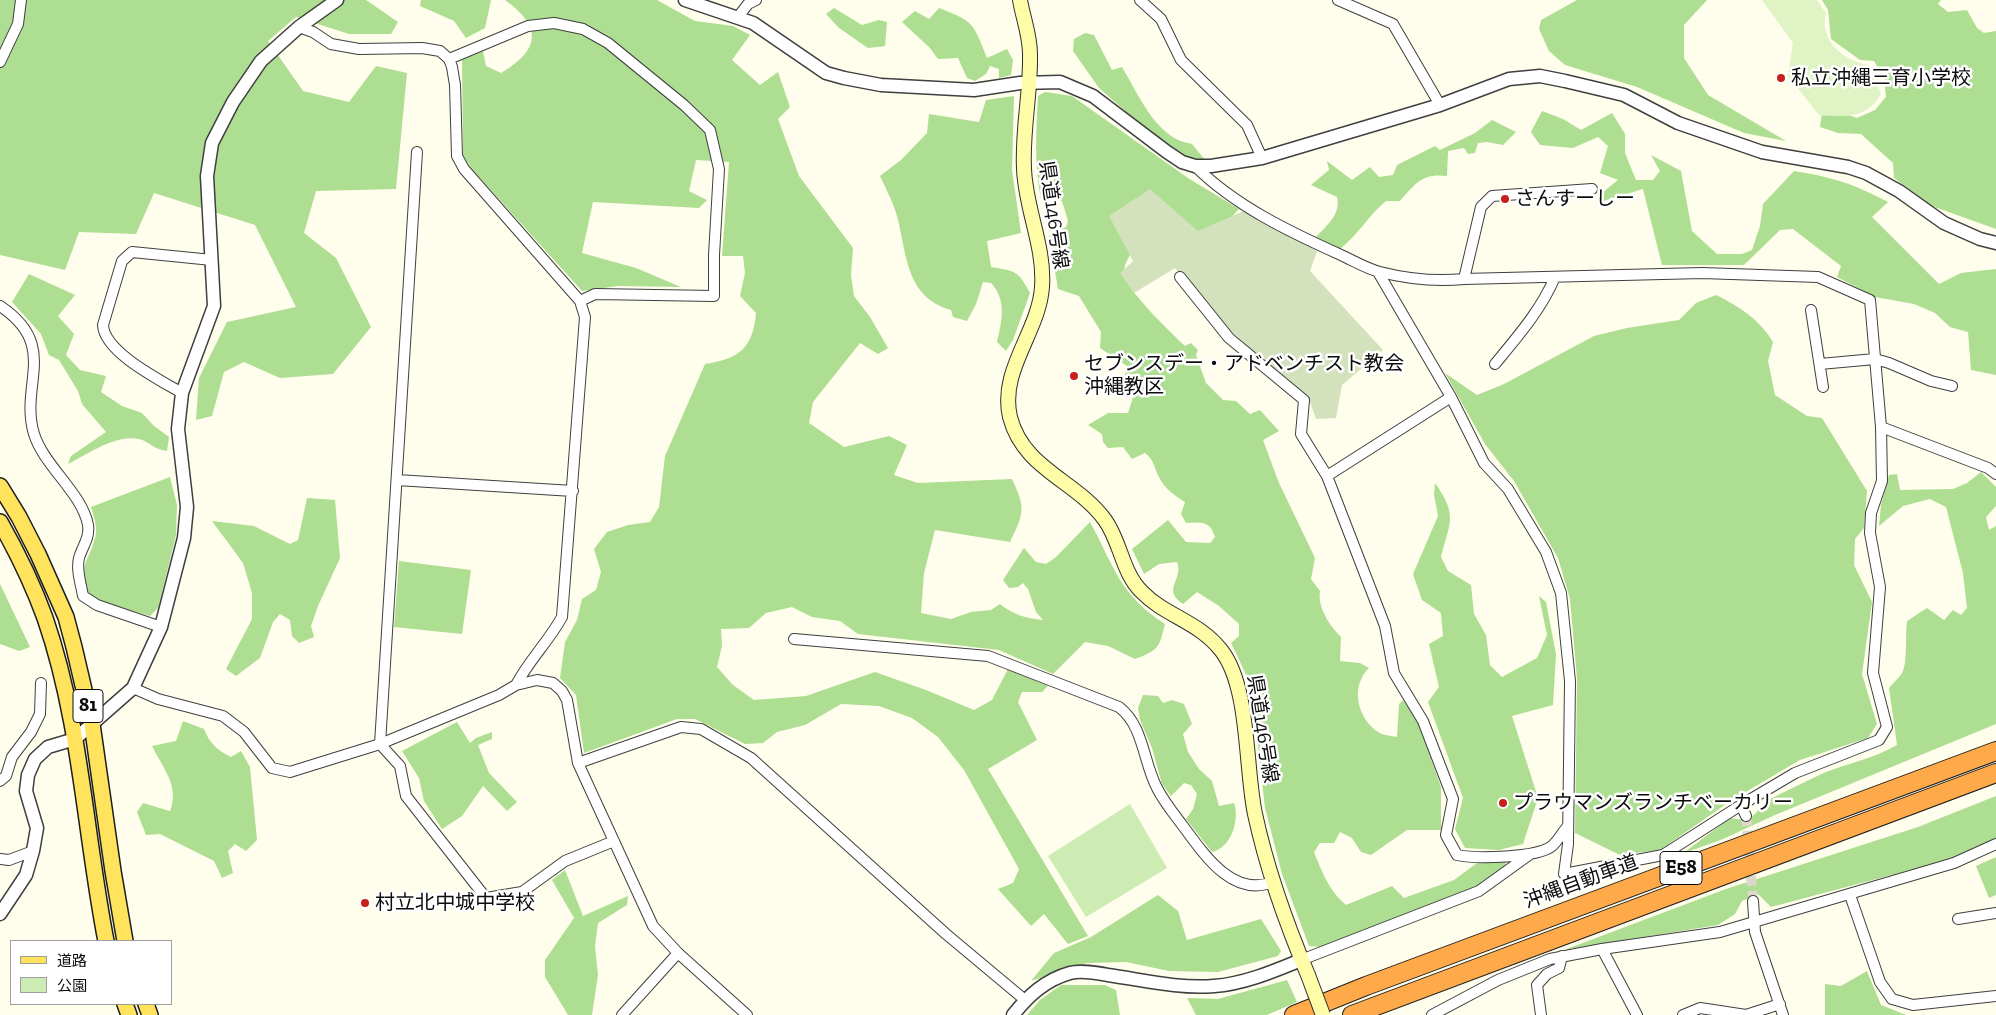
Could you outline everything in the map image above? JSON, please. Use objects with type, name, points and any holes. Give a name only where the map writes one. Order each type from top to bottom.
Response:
[{"type":"highway","points":[[1970,761],[1996,739]]},
{"type":"highway","name":"沖縄自動車道","points":[[1294,1015],[1438,958],[1996,751]]},
{"type":"highway","name":"E58","points":[[1352,1015],[1996,773]]},
{"type":"main road","name":"県道146号線","points":[[1020,0],[1030,52],[1029,82],[1024,123],[1024,169],[1043,267],[1038,313],[1010,382],[1008,402],[1010,416],[1015,432],[1035,460],[1103,518],[1112,532],[1131,577],[1139,590],[1150,600],[1198,628],[1222,651],[1230,665],[1240,704],[1254,810],[1273,882],[1323,1015]]},
{"type":"main road","name":"81","points":[[0,486],[34,546],[66,617],[92,724],[113,871],[126,940]]},
{"type":"main road","name":"81","points":[[0,522],[44,617],[64,686],[75,739],[94,883],[106,940]]},
{"type":"street","points":[[0,62],[18,24],[21,0]]},
{"type":"street","points":[[0,914],[26,875],[33,851],[37,828],[26,791],[28,775],[35,760],[48,747],[75,739],[133,688],[161,627],[184,538],[186,508],[178,429],[182,393],[214,306],[207,176],[212,143],[234,102],[261,61],[299,27],[337,0]]},
{"type":"street","points":[[685,0],[738,17],[767,32],[826,73],[844,78],[881,85],[974,90],[1029,82],[1060,82],[1093,96],[1166,152],[1182,162],[1195,166],[1212,166],[1262,158],[1440,105],[1509,79],[1540,76],[1624,95],[1678,123],[1762,152],[1848,167],[1866,173],[1899,191],[1944,223],[1980,239],[1996,243]]},
{"type":"street","points":[[738,17],[748,4],[756,0]]},
{"type":"street","points":[[1140,0],[1161,19],[1181,60],[1247,125],[1262,158]]},
{"type":"street","points":[[1338,0],[1392,24],[1440,105]]},
{"type":"street","points":[[449,59],[528,26],[554,23],[583,29],[608,44],[684,105],[710,130],[719,168],[714,254],[714,296],[594,294],[580,300]]},
{"type":"street","points":[[299,27],[313,32],[331,44],[359,49],[422,48],[440,51],[449,59],[455,85],[457,156],[464,169],[580,300],[584,318],[573,491],[562,617],[554,631],[525,668],[516,685]]},
{"type":"street","points":[[417,152],[380,744],[400,766],[406,796],[486,898],[522,892],[565,861],[614,842]]},
{"type":"street","points":[[1195,166],[1212,183],[1234,199],[1317,244],[1378,272],[1436,282],[1464,279],[1702,273],[1818,277],[1870,300],[1882,427],[1882,481],[1871,513],[1870,533],[1880,587],[1873,673],[1887,727],[1879,740],[1795,773],[1663,855],[1564,874],[1568,844],[1570,681],[1561,593],[1546,552],[1508,489],[1484,463],[1451,397],[1378,272]]},
{"type":"street","points":[[1464,279],[1481,207],[1492,196],[1592,189]]},
{"type":"street","points":[[182,393],[148,374],[118,350],[103,332],[103,325],[122,260],[126,255],[132,252],[212,260]]},
{"type":"street","points":[[1180,277],[1229,338],[1304,400],[1301,434],[1327,476],[1385,626],[1394,673],[1423,721],[1453,799],[1446,835],[1457,855],[1468,858],[1530,854],[1551,847],[1567,827]]},
{"type":"street","points":[[1495,364],[1536,314],[1548,294],[1555,277]]},
{"type":"street","points":[[0,306],[23,328],[34,349],[35,371],[30,406],[34,432],[39,447],[80,506],[88,526],[86,544],[78,559],[83,596],[97,605],[161,627]]},
{"type":"street","points":[[1811,310],[1823,387]]},
{"type":"street","points":[[1820,364],[1875,359],[1952,386]]},
{"type":"street","points":[[1327,476],[1451,397]]},
{"type":"street","points":[[1882,427],[1988,468],[1996,474]]},
{"type":"street","points":[[397,480],[573,491]]},
{"type":"street","points":[[794,639],[988,656],[1119,706],[1128,714],[1136,727],[1157,788],[1207,859],[1225,874],[1241,883],[1262,886],[1273,882]]},
{"type":"street","points":[[133,688],[158,699],[223,716],[244,732],[272,768],[290,772],[380,744],[499,695],[516,685],[536,680],[553,683],[562,691],[567,700],[578,763],[653,926],[678,953],[747,1015]]},
{"type":"street","points":[[0,781],[6,776],[12,757],[31,732],[40,714],[41,683]]},
{"type":"street","points":[[578,763],[681,727],[701,729],[724,741],[751,758],[946,934],[1025,1000]]},
{"type":"street","points":[[1741,805],[1746,816]]},
{"type":"street","points":[[1432,1015],[1498,980],[1550,959],[1602,949],[1720,932],[1954,864],[1996,844]]},
{"type":"street","points":[[0,859],[9,860],[33,851]]},
{"type":"street","points":[[1013,1015],[1025,1000],[1045,983],[1072,972],[1093,973],[1181,986],[1214,986],[1244,981],[1479,891],[1530,854]]},
{"type":"street","points":[[1850,895],[1880,982],[1892,998],[1913,1006],[1996,996]]},
{"type":"street","points":[[1754,901],[1753,921],[1782,1015]]},
{"type":"street","points":[[1958,919],[1996,912]]},
{"type":"street","points":[[1602,949],[1637,1015]]},
{"type":"street","points":[[622,1015],[678,953]]},
{"type":"street","points":[[1541,1015],[1538,1005],[1537,985],[1547,974],[1559,968],[1562,956]]},
{"type":"street","points":[[1683,1015],[1700,1008],[1746,1015],[1780,1004]]},
{"type":"green space","points":[[0,0],[366,0],[398,22],[391,34],[349,34],[296,17],[268,41],[303,91],[349,102],[376,66],[407,73],[396,189],[316,191],[304,233],[336,258],[371,327],[333,374],[280,378],[244,362],[224,372],[212,416],[196,420],[199,378],[227,322],[296,307],[255,225],[154,193],[136,234],[79,232],[65,270],[0,255]]},
{"type":"green space","points":[[421,0],[491,0],[485,28],[466,38],[454,21],[420,6]]},
{"type":"green space","points":[[505,0],[657,0],[695,21],[733,26],[750,35],[732,60],[760,85],[778,72],[790,107],[778,119],[799,176],[853,248],[851,275],[854,296],[870,317],[888,348],[878,354],[860,343],[813,402],[809,423],[844,447],[889,436],[907,445],[894,475],[918,483],[1012,479],[1020,497],[1022,511],[1010,542],[935,530],[924,573],[921,613],[951,619],[971,612],[991,610],[1000,604],[1020,615],[1043,620],[1036,612],[1028,589],[1023,583],[1018,587],[1009,588],[1003,580],[1024,548],[1036,562],[1046,564],[1056,557],[1090,522],[1113,567],[1128,591],[1137,602],[1165,624],[1157,647],[1143,656],[1135,659],[1108,646],[1085,642],[1053,674],[999,650],[858,634],[840,621],[812,617],[792,607],[766,613],[749,628],[721,629],[722,646],[717,667],[733,685],[754,700],[806,696],[875,672],[974,710],[992,700],[1008,669],[1048,686],[1042,692],[1022,692],[1018,702],[1037,740],[988,769],[1088,936],[1068,944],[1044,914],[1031,926],[998,889],[1013,883],[1019,869],[964,770],[938,737],[912,718],[879,706],[841,704],[805,725],[777,732],[763,743],[745,744],[695,719],[677,719],[584,753],[576,695],[560,678],[565,642],[577,620],[582,599],[596,590],[601,572],[594,549],[607,532],[628,525],[650,522],[659,507],[665,456],[705,364],[726,359],[742,350],[751,335],[756,313],[740,296],[745,273],[743,256],[722,256],[729,162],[696,160],[689,191],[707,200],[699,208],[593,202],[582,253],[636,268],[681,287],[618,286],[582,291],[471,168],[463,155],[462,59],[483,51],[486,66],[501,73],[523,56],[532,38],[531,29],[526,20]]},
{"type":"green space","points":[[1577,0],[1707,0],[1684,25],[1684,58],[1708,95],[1786,141],[1744,133],[1637,87],[1565,65],[1549,51],[1539,29],[1541,20]]},
{"type":"green space","points":[[1762,0],[1817,0],[1826,13],[1826,32],[1835,48],[1851,59],[1869,65],[1881,94],[1875,102],[1869,108],[1854,115],[1819,115],[1788,76],[1793,43]]},
{"type":"green space","points":[[1822,0],[1941,0],[1938,4],[1948,12],[1967,10],[1977,28],[1984,33],[1996,31],[1996,229],[1932,206],[1894,178],[1893,163],[1861,134],[1838,133],[1820,127],[1822,113],[1840,112],[1857,118],[1875,110],[1886,97],[1884,78],[1874,61],[1860,60],[1831,39],[1828,10]]},
{"type":"green space","points":[[834,8],[862,25],[879,20],[887,22],[885,46],[868,48],[839,28],[826,14]]},
{"type":"green space","points":[[939,8],[960,17],[971,25],[979,37],[987,58],[1007,49],[1013,60],[1011,75],[999,78],[999,69],[990,66],[986,74],[975,81],[967,78],[958,58],[938,59],[930,48],[902,22],[915,11],[929,19]]},
{"type":"green space","points":[[1085,33],[1094,35],[1112,70],[1122,67],[1142,102],[1159,125],[1168,134],[1192,144],[1205,160],[1185,157],[1166,147],[1099,88],[1073,51],[1074,39]]},
{"type":"green space","points":[[1045,92],[1072,96],[1188,178],[1239,209],[1212,238],[1186,230],[1185,220],[1141,196],[1126,205],[1117,223],[1131,254],[1125,265],[1126,279],[1144,304],[1185,346],[1191,343],[1198,350],[1196,355],[1206,383],[1223,400],[1236,401],[1250,414],[1260,410],[1279,431],[1263,440],[1279,483],[1315,558],[1311,579],[1320,591],[1320,603],[1325,616],[1341,637],[1340,661],[1360,663],[1369,668],[1363,675],[1358,692],[1358,701],[1365,719],[1378,732],[1397,737],[1399,704],[1403,700],[1418,722],[1441,787],[1441,830],[1407,830],[1371,855],[1361,852],[1352,838],[1340,832],[1334,843],[1320,843],[1314,852],[1327,881],[1335,894],[1346,905],[1392,886],[1404,898],[1454,880],[1481,860],[1505,859],[1506,866],[1477,888],[1321,947],[1309,946],[1282,874],[1265,808],[1251,685],[1231,643],[1239,636],[1239,624],[1219,606],[1197,592],[1183,604],[1177,599],[1173,589],[1178,574],[1177,562],[1159,564],[1144,574],[1132,549],[1168,520],[1186,542],[1210,543],[1215,537],[1213,532],[1205,524],[1186,523],[1181,514],[1185,502],[1164,485],[1148,455],[1145,453],[1132,459],[1123,447],[1108,448],[1103,442],[1102,434],[1088,425],[1108,413],[1128,413],[1136,388],[1124,380],[1127,366],[1100,348],[1101,332],[1079,296],[1058,289],[1049,236],[1066,227],[1068,221],[1062,201],[1041,199],[1036,148],[1038,96]]},
{"type":"green space","points":[[1014,96],[1012,170],[1021,233],[987,241],[991,267],[1015,273],[1030,293],[1013,340],[1006,351],[997,342],[1002,311],[999,296],[991,283],[983,282],[976,304],[967,321],[953,317],[951,310],[936,304],[916,284],[906,259],[895,211],[880,176],[901,160],[927,133],[929,114],[979,122],[986,100]]},
{"type":"green space","points":[[1542,111],[1563,119],[1581,130],[1612,113],[1625,134],[1625,153],[1636,180],[1653,180],[1660,171],[1651,155],[1681,171],[1692,231],[1717,254],[1742,254],[1752,250],[1760,226],[1763,204],[1794,171],[1842,182],[1888,202],[1872,217],[1939,284],[1961,273],[1996,269],[1996,375],[1971,370],[1968,332],[1950,327],[1935,313],[1914,304],[1875,297],[1837,277],[1841,266],[1793,229],[1780,230],[1744,265],[1662,265],[1643,189],[1600,202],[1603,192],[1618,180],[1600,173],[1608,146],[1598,137],[1573,148],[1540,145],[1531,132]]},
{"type":"green space","points":[[1492,120],[1516,132],[1503,145],[1487,142],[1478,143],[1475,153],[1468,154],[1464,148],[1448,151],[1447,176],[1438,175],[1425,178],[1415,184],[1400,201],[1386,201],[1340,249],[1316,237],[1329,224],[1335,214],[1338,203],[1337,197],[1311,185],[1329,170],[1327,161],[1352,180],[1370,167],[1379,177],[1393,175],[1397,165],[1435,146],[1440,150],[1475,133]]},
{"type":"green space","points":[[1150,189],[1198,231],[1244,211],[1317,251],[1310,271],[1383,350],[1342,385],[1336,418],[1316,419],[1309,399],[1228,329],[1175,268],[1134,293],[1120,273],[1133,261],[1109,216]]},
{"type":"green space","points":[[29,274],[75,295],[58,316],[74,334],[66,355],[80,370],[106,376],[101,392],[122,406],[142,413],[154,426],[169,437],[167,451],[158,449],[139,439],[121,439],[102,446],[68,464],[71,456],[106,432],[82,404],[78,391],[59,360],[49,355],[41,334],[12,302]]},
{"type":"green space","points":[[1716,295],[1748,314],[1768,334],[1773,342],[1768,361],[1775,395],[1807,416],[1822,418],[1867,491],[1864,528],[1855,539],[1854,565],[1872,602],[1862,674],[1877,724],[1868,738],[1800,760],[1732,800],[1660,850],[1620,855],[1575,833],[1577,679],[1570,599],[1558,558],[1514,481],[1485,444],[1445,373],[1477,395],[1504,384],[1594,336],[1627,328],[1679,320],[1696,303]]},
{"type":"green space","points":[[1981,472],[1996,487],[1996,506],[1986,517],[1989,530],[1996,526],[1996,724],[1775,815],[1723,839],[1682,854],[1730,818],[1747,819],[1752,817],[1762,805],[1774,797],[1826,772],[1871,757],[1897,745],[1889,688],[1901,675],[1904,668],[1907,621],[1927,608],[1944,620],[1953,610],[1961,615],[1967,608],[1963,573],[1946,507],[1930,499],[1903,506],[1879,526],[1881,505],[1889,475],[1897,474],[1900,490],[1953,489],[1967,483]]},
{"type":"green space","points":[[170,477],[177,505],[176,535],[158,608],[150,616],[99,601],[86,591],[84,581],[84,567],[96,534],[91,507]]},
{"type":"green space","points":[[1435,483],[1447,503],[1450,519],[1441,557],[1448,571],[1471,585],[1474,614],[1486,635],[1490,665],[1502,677],[1537,658],[1547,635],[1539,596],[1546,602],[1556,654],[1553,705],[1512,716],[1538,798],[1523,844],[1499,850],[1465,848],[1455,829],[1463,798],[1428,702],[1439,687],[1429,644],[1443,636],[1441,613],[1422,600],[1413,574],[1438,516],[1434,495]]},
{"type":"green space","points":[[307,498],[335,500],[340,558],[311,626],[314,637],[299,643],[292,636],[290,620],[280,614],[273,622],[260,658],[236,676],[226,669],[252,619],[252,593],[243,563],[212,521],[254,526],[290,544],[298,540]]},
{"type":"green space","points":[[399,561],[471,570],[462,634],[394,627]]},
{"type":"green space","points":[[0,584],[30,647],[19,651],[0,644]]},
{"type":"green space","points":[[1143,695],[1158,696],[1163,703],[1172,700],[1184,704],[1192,724],[1183,734],[1188,752],[1199,769],[1212,781],[1219,806],[1234,803],[1236,810],[1235,825],[1229,839],[1219,849],[1212,852],[1186,819],[1193,809],[1197,794],[1191,785],[1184,783],[1171,796],[1162,784],[1152,748],[1140,720],[1138,708]]},
{"type":"green space","points":[[183,721],[204,729],[214,746],[231,757],[241,751],[250,767],[257,840],[246,851],[235,844],[228,851],[233,873],[222,878],[214,861],[160,834],[146,835],[137,812],[143,803],[170,811],[173,802],[172,786],[152,746],[176,741]]},
{"type":"green space","points":[[457,722],[470,743],[476,738],[492,732],[492,739],[478,745],[489,773],[517,802],[507,811],[483,786],[462,816],[442,829],[424,801],[419,778],[402,751]]},
{"type":"green space","points":[[1996,796],[1996,838],[1952,859],[1771,907],[1758,894],[1742,901],[1735,914],[1718,925],[1564,950],[1726,889],[1918,827]]},
{"type":"green space","points":[[1130,804],[1167,868],[1086,917],[1048,856]]},
{"type":"green space","points":[[1996,857],[1996,895],[1989,898],[1976,866]]},
{"type":"green space","points":[[565,870],[583,916],[628,896],[627,905],[598,923],[595,946],[598,975],[592,1015],[568,1015],[545,977],[545,960],[574,918],[552,880]]},
{"type":"green space","points":[[1158,895],[1178,911],[1187,940],[1261,919],[1281,951],[1278,956],[1218,972],[1169,971],[1126,962],[1087,963],[1031,981],[1054,953],[1091,937]]},
{"type":"green space","points":[[1867,971],[1881,1005],[1906,1015],[1825,1015],[1825,984],[1841,986]]},
{"type":"green space","points":[[1287,980],[1297,1002],[1267,1015],[1196,1015],[1187,998],[1218,999]]},
{"type":"green space","points":[[1061,985],[1105,985],[1116,990],[1120,1015],[1027,1015],[1040,1000]]},
{"type":"tunnel","points":[[1746,816],[1753,901]]},
{"type":"place","name":"私立沖縄三育小学校","points":[[1781,78]]},
{"type":"place","name":"さんすーしー","points":[[1505,199]]},
{"type":"place","name":"セブンスデー・アドベンチスト教会 沖縄教区","points":[[1074,376]]},
{"type":"place","name":"プラウマンズランチベーカリー","points":[[1503,803]]},
{"type":"place","name":"村立北中城中学校","points":[[365,903]]}]
